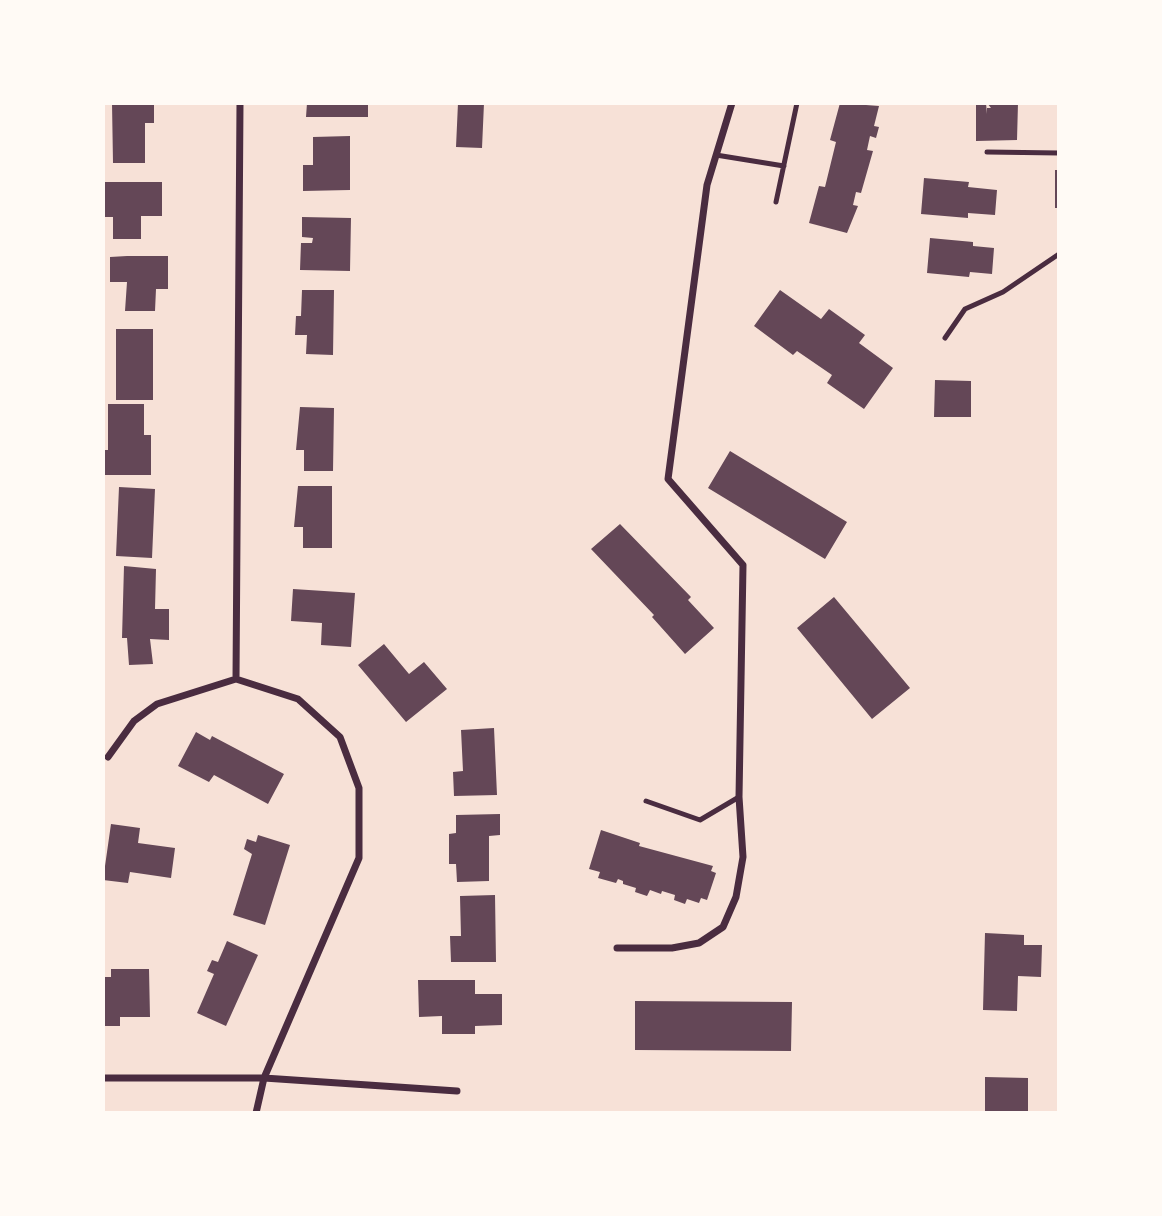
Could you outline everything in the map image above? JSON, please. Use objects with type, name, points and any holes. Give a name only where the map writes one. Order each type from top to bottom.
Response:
[{"type":"street","points":[[236,679],[240,103]]},
{"type":"street","points":[[617,948],[672,948],[699,943],[723,927],[736,897],[743,858],[739,797],[743,565],[668,479],[707,185],[732,103]]},
{"type":"street","points":[[108,757],[134,721],[157,704],[236,679],[298,699],[340,737],[359,788],[359,858],[264,1079],[257,1113]]},
{"type":"street","points":[[103,1079],[264,1079],[457,1091]]},
{"type":"lane","points":[[776,202],[797,103]]},
{"type":"lane","points":[[987,152],[1059,153]]},
{"type":"lane","points":[[716,155],[784,166]]},
{"type":"lane","points":[[945,338],[965,309],[1003,292],[1059,254]]},
{"type":"lane","points":[[646,801],[700,820],[739,797]]},
{"type":"building","points":[[112,103],[154,103],[154,123],[145,123],[145,163],[113,163]]},
{"type":"building","points":[[307,103],[368,103],[368,117],[306,117]]},
{"type":"building","points":[[458,103],[484,103],[482,148],[456,147]]},
{"type":"building","points":[[840,103],[879,106],[874,126],[879,127],[876,138],[870,136],[867,150],[873,151],[861,193],[856,192],[853,205],[858,206],[847,233],[809,223],[819,186],[825,187],[836,142],[830,140]]},
{"type":"building","points":[[976,103],[986,103],[987,114],[987,108],[991,108],[987,103],[1018,103],[1017,140],[976,141]]},
{"type":"building","points":[[350,136],[350,190],[303,191],[303,165],[313,165],[313,137]]},
{"type":"building","points":[[1055,170],[1059,170],[1059,208],[1055,208]]},
{"type":"building","points":[[924,178],[969,182],[968,187],[997,190],[995,215],[968,213],[968,218],[921,214]]},
{"type":"building","points":[[103,182],[162,182],[162,216],[141,216],[141,239],[113,239],[113,217],[103,217]]},
{"type":"building","points":[[302,217],[351,218],[350,271],[300,270],[301,243],[312,243],[313,238],[302,237]]},
{"type":"building","points":[[930,238],[973,242],[973,246],[994,248],[992,274],[970,272],[969,277],[927,273]]},
{"type":"building","points":[[168,256],[168,289],[156,289],[155,311],[125,311],[127,282],[110,282],[110,257]]},
{"type":"building","points":[[302,290],[334,290],[333,355],[306,354],[307,335],[295,335],[296,316],[301,316]]},
{"type":"building","points":[[780,290],[821,319],[829,309],[865,335],[859,343],[893,368],[864,409],[827,383],[832,375],[797,351],[793,355],[754,326]]},
{"type":"building","points":[[116,329],[153,329],[153,400],[116,400]]},
{"type":"building","points":[[935,380],[971,381],[971,417],[934,417]]},
{"type":"building","points":[[108,404],[144,404],[144,435],[151,435],[151,475],[103,475],[103,450],[108,450]]},
{"type":"building","points":[[300,407],[334,408],[333,471],[304,471],[304,450],[296,450]]},
{"type":"building","points":[[730,451],[847,522],[825,559],[708,488]]},
{"type":"building","points":[[298,486],[332,486],[332,548],[303,548],[303,527],[294,527]]},
{"type":"building","points":[[119,487],[155,489],[152,558],[116,556]]},
{"type":"building","points":[[620,524],[691,597],[688,600],[714,628],[685,654],[652,617],[654,615],[591,549]]},
{"type":"building","points":[[124,566],[156,569],[155,609],[169,609],[169,640],[150,639],[153,664],[129,665],[127,638],[122,638]]},
{"type":"building","points":[[293,589],[355,593],[351,647],[321,645],[322,623],[291,621]]},
{"type":"building","points":[[834,597],[910,688],[872,719],[797,628]]},
{"type":"building","points":[[384,644],[409,674],[424,662],[447,689],[406,722],[358,665]]},
{"type":"building","points":[[494,728],[497,795],[454,796],[453,772],[463,771],[461,730]]},
{"type":"building","points":[[196,732],[210,740],[212,736],[284,774],[268,804],[214,775],[209,782],[178,766]]},
{"type":"building","points":[[500,814],[500,835],[489,836],[489,881],[457,882],[456,864],[449,864],[449,834],[456,833],[456,815]]},
{"type":"building","points":[[111,824],[140,828],[138,843],[175,848],[171,878],[130,872],[128,883],[103,880]]},
{"type":"building","points":[[601,830],[640,843],[639,846],[713,866],[711,871],[716,873],[707,900],[701,898],[699,903],[687,899],[685,904],[674,900],[675,895],[662,891],[661,894],[650,890],[647,896],[635,892],[636,888],[623,884],[623,881],[618,879],[616,883],[598,878],[600,872],[589,869]]},
{"type":"building","points":[[258,835],[290,845],[265,925],[233,915],[252,854],[244,849],[247,839],[256,842]]},
{"type":"building","points":[[495,895],[496,962],[451,962],[450,936],[461,936],[460,896]]},
{"type":"building","points":[[985,933],[1024,935],[1024,945],[1042,945],[1041,977],[1018,976],[1017,1011],[983,1010]]},
{"type":"building","points":[[227,941],[258,955],[226,1026],[197,1013],[214,974],[207,971],[212,960],[218,962]]},
{"type":"building","points":[[111,969],[149,969],[150,1017],[120,1017],[120,1026],[103,1026],[103,977],[111,977]]},
{"type":"building","points":[[418,980],[475,980],[475,994],[502,994],[502,1025],[475,1026],[475,1034],[442,1034],[442,1016],[419,1017]]},
{"type":"building","points":[[635,1001],[792,1002],[791,1051],[635,1050]]},
{"type":"building","points":[[985,1077],[1028,1078],[1028,1113],[985,1113]]}]
